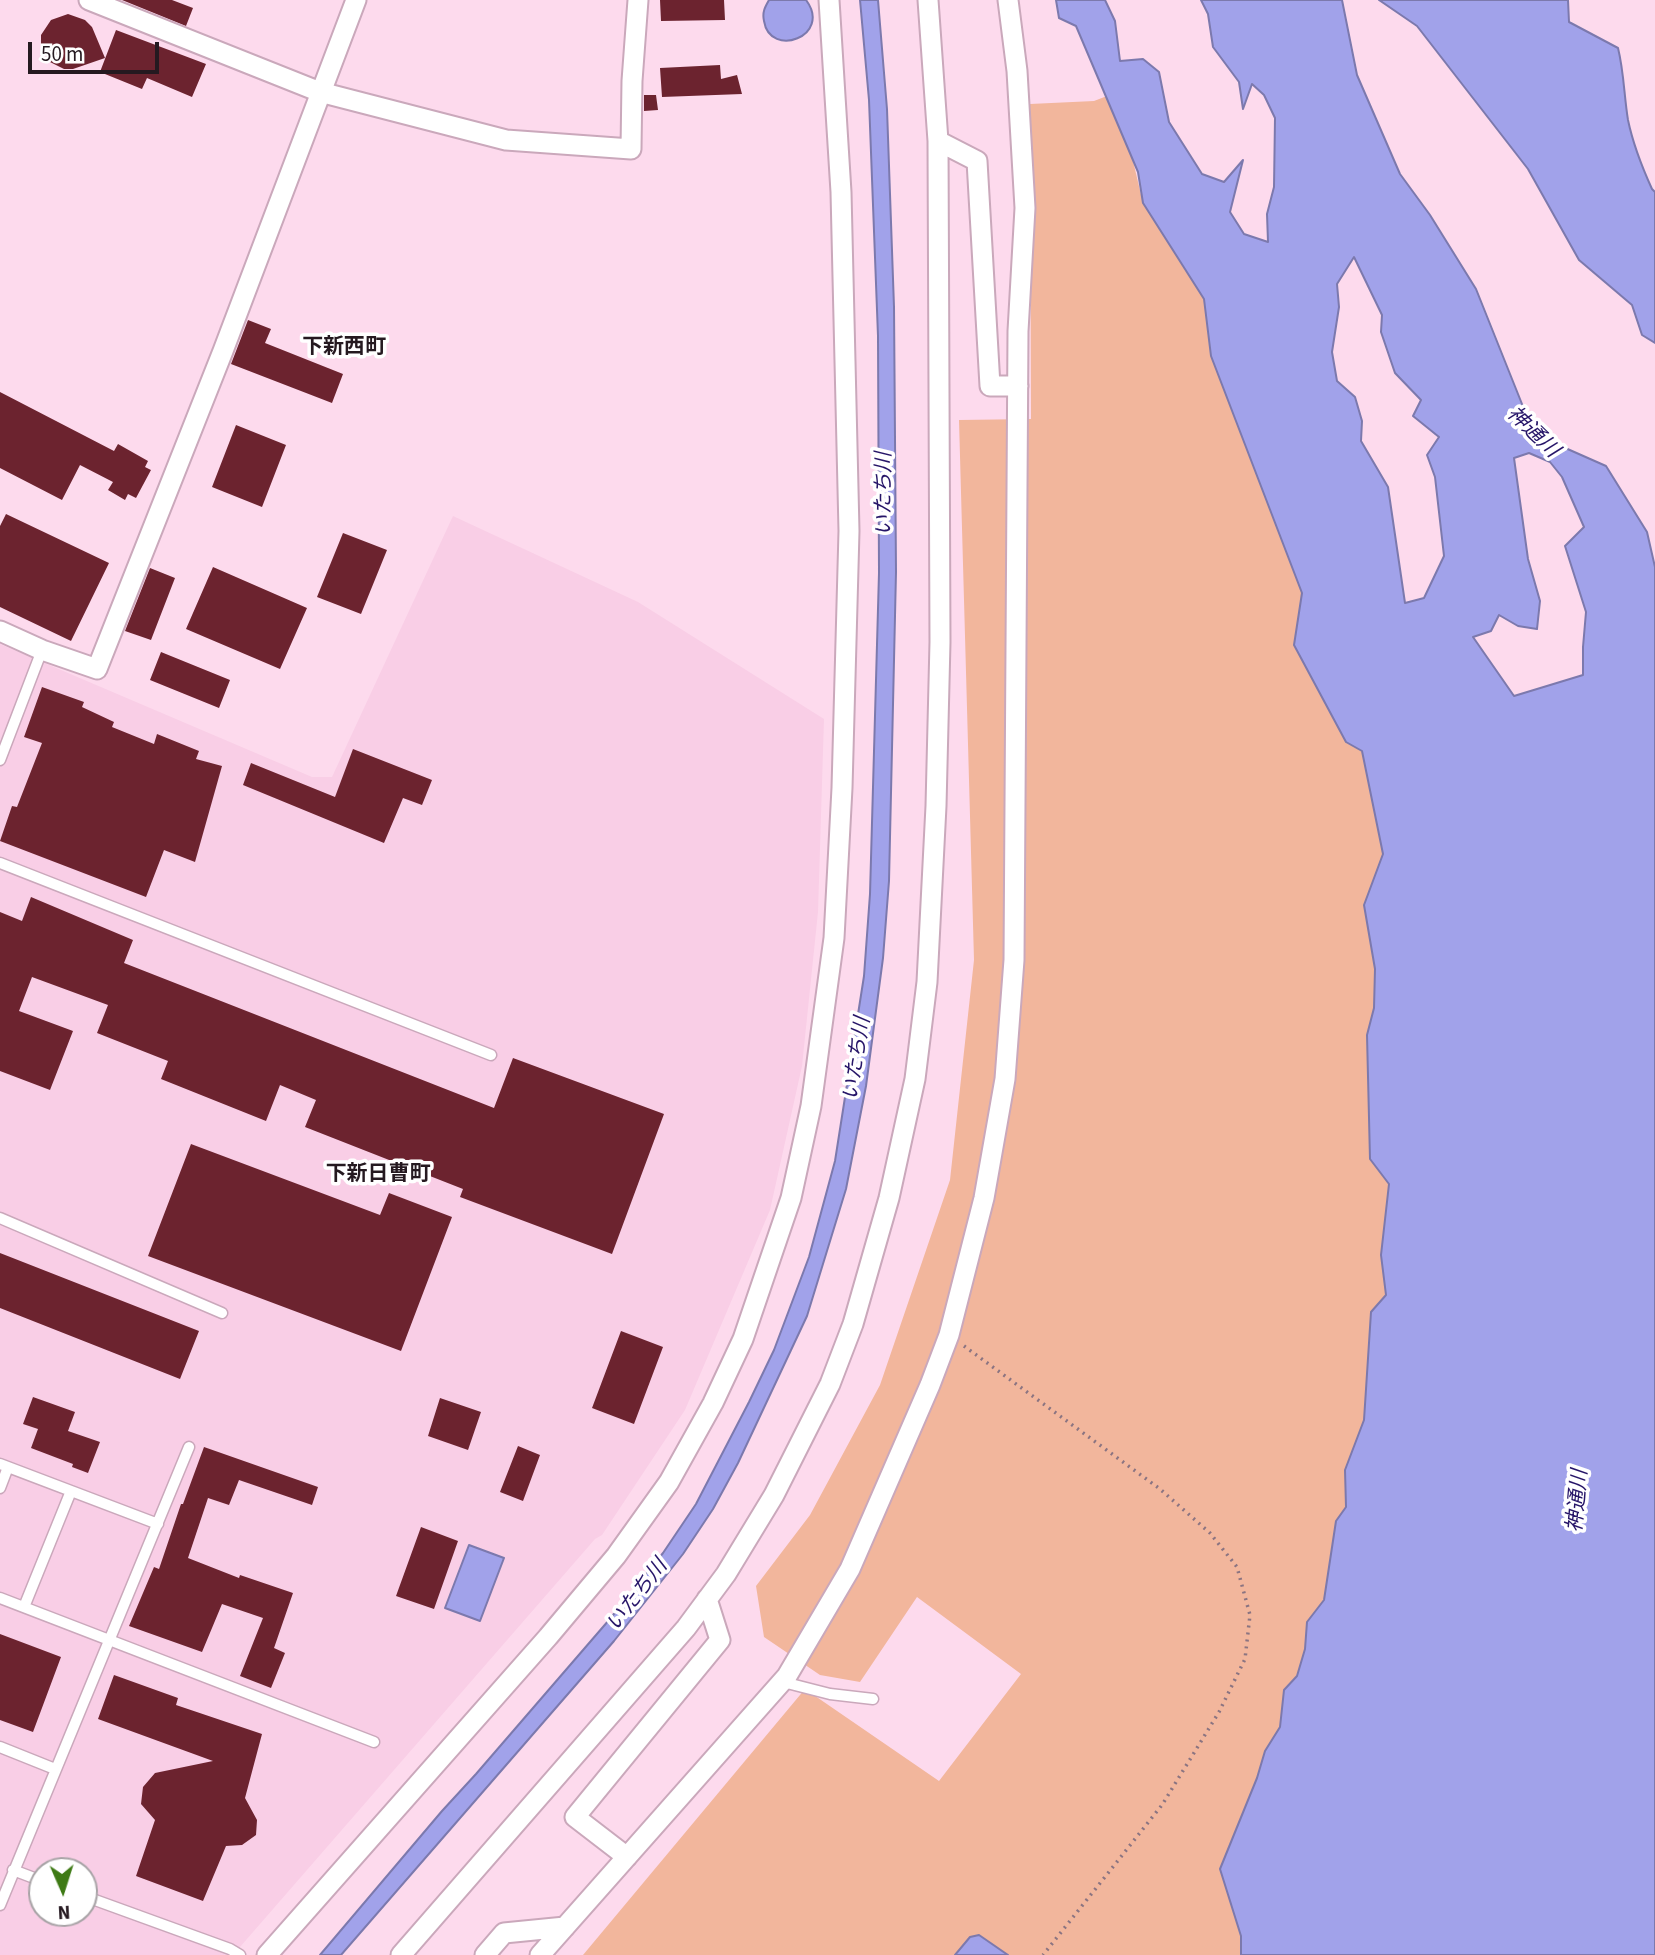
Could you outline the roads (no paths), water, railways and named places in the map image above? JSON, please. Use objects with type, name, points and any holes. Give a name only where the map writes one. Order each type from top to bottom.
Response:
[{"type":"street","points":[[89,0],[320,92],[506,140],[631,149],[632,82],[638,0]]},
{"type":"street","points":[[0,631],[42,650],[97,669],[223,351],[356,0]]},
{"type":"street","points":[[267,1955],[548,1637],[616,1556],[669,1482],[713,1403],[743,1339],[791,1198],[811,1106],[834,939],[842,788],[848,517],[841,192],[828,0]]},
{"type":"street","points":[[401,1955],[686,1628],[726,1574],[774,1495],[831,1384],[853,1324],[889,1198],[915,1079],[927,982],[936,806],[940,504],[938,141],[928,0]]},
{"type":"street","points":[[540,1955],[782,1682],[850,1569],[901,1455],[949,1335],[984,1198],[1005,1079],[1014,960],[1018,386],[1025,208],[1017,71],[1008,0]]},
{"type":"street","points":[[938,141],[977,161],[989,386],[1018,386]]},
{"type":"street","points":[[627,1857],[575,1817],[720,1640],[708,1599]]},
{"type":"street","points":[[485,1955],[504,1933],[565,1927]]},
{"type":"lane","points":[[0,760],[42,650]]},
{"type":"lane","points":[[0,863],[491,1055]]},
{"type":"lane","points":[[0,1218],[222,1313]]},
{"type":"lane","points":[[0,1905],[189,1447]]},
{"type":"lane","points":[[0,1488],[4,1466],[158,1524]]},
{"type":"lane","points":[[24,1607],[71,1491]]},
{"type":"lane","points":[[0,1598],[374,1742]]},
{"type":"lane","points":[[782,1682],[830,1694],[873,1699]]},
{"type":"lane","points":[[0,1747],[55,1769]]},
{"type":"lane","points":[[13,1870],[28,1876]]},
{"type":"lane","points":[[98,1901],[240,1955]]},
{"type":"water","points":[[769,0],[806,0],[812,13],[812,24],[797,38],[787,41],[777,39],[769,32],[764,21],[763,15]]},
{"type":"water","name":"いたち川","points":[[860,0],[878,0],[887,109],[894,307],[896,572],[889,881],[883,958],[866,1086],[846,1189],[807,1316],[738,1463],[713,1509],[683,1554],[614,1641],[341,1955],[320,1955],[609,1620],[663,1553],[696,1504],[749,1402],[774,1350],[809,1257],[835,1161],[864,976],[870,894],[879,573],[878,336],[869,100]]},
{"type":"water","name":"神通川","points":[[1056,0],[1105,0],[1115,21],[1120,61],[1143,59],[1159,72],[1169,122],[1202,174],[1224,182],[1243,160],[1230,212],[1244,234],[1268,242],[1267,214],[1274,187],[1275,118],[1264,95],[1252,84],[1243,109],[1239,82],[1213,47],[1208,14],[1201,0],[1342,0],[1357,75],[1400,174],[1430,215],[1476,289],[1524,409],[1563,447],[1606,466],[1647,532],[1655,567],[1655,1955],[1241,1955],[1241,1936],[1220,1869],[1257,1778],[1265,1751],[1280,1727],[1284,1690],[1297,1676],[1305,1649],[1307,1622],[1324,1600],[1336,1521],[1346,1507],[1345,1470],[1364,1420],[1371,1312],[1386,1295],[1381,1255],[1389,1184],[1370,1159],[1367,1035],[1374,1008],[1375,969],[1364,905],[1383,854],[1362,751],[1346,742],[1294,645],[1302,593],[1211,356],[1204,299],[1143,203],[1138,172],[1076,26],[1059,18]],"holes":[[[1354,257],[1382,315],[1381,332],[1395,373],[1421,400],[1413,416],[1439,437],[1427,455],[1435,477],[1444,556],[1424,598],[1405,603],[1388,487],[1361,441],[1362,421],[1355,397],[1337,381],[1332,352],[1339,307],[1337,284]],[[1529,453],[1550,462],[1562,477],[1584,527],[1565,546],[1586,612],[1583,675],[1514,696],[1473,637],[1491,631],[1499,615],[1518,626],[1537,629],[1540,601],[1528,559],[1514,458]]]},
{"type":"water","points":[[1379,0],[1568,0],[1569,22],[1618,48],[1630,129],[1641,164],[1655,192],[1655,343],[1642,335],[1632,305],[1579,260],[1528,169],[1417,26]]},
{"type":"water","points":[[469,1545],[504,1558],[480,1621],[445,1608]]},
{"type":"water","points":[[979,1935],[1008,1955],[955,1955],[970,1937]]},
{"type":"district","name":"下新西町","points":[[344,348]]},
{"type":"district","name":"下新日曹町","points":[[378,1175]]}]
